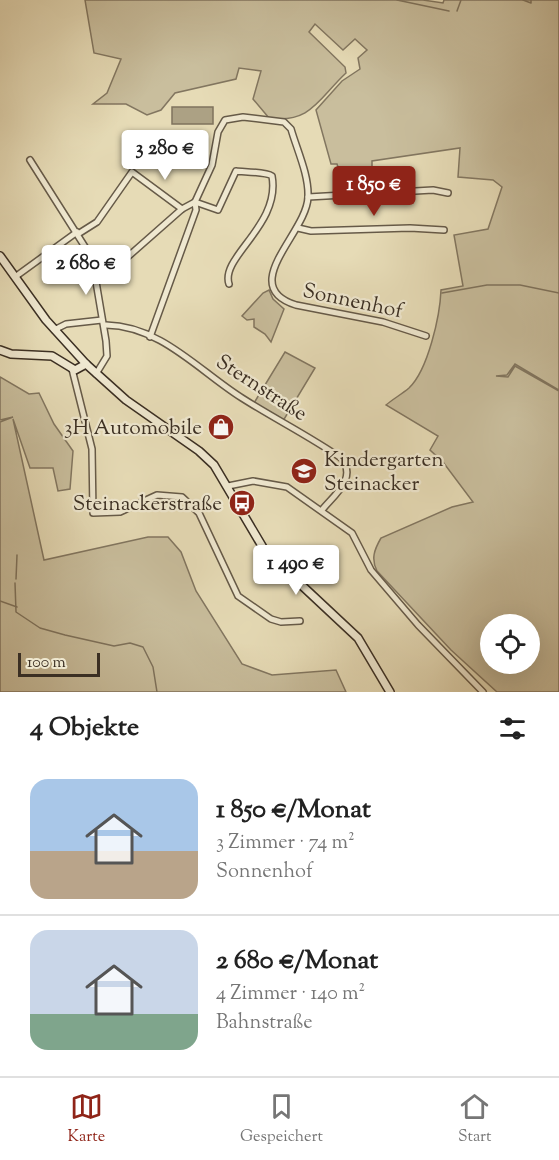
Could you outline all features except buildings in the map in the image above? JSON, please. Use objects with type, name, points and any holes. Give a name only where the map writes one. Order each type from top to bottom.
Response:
[{"type":"main road","points":[[0,256],[54,330],[96,374],[126,400],[208,458],[228,486],[265,551],[358,638],[390,692]]},
{"type":"main road","points":[[0,350],[18,355],[52,356],[72,369],[82,368],[86,364]]},
{"type":"street","name":"Sonnenhof","points":[[195,202],[212,165],[218,132],[225,120],[237,116],[288,125],[303,168],[308,197],[298,228],[272,273],[272,286],[280,298],[296,305],[383,322],[426,336]]},
{"type":"street","points":[[30,160],[92,258],[104,323],[106,356],[96,374]]},
{"type":"street","points":[[92,258],[117,263],[123,261],[182,209],[195,202],[218,210],[236,171],[272,176],[273,189],[270,208],[257,232],[230,265],[227,274],[229,284]]},
{"type":"street","points":[[15,277],[77,233],[97,222],[132,172],[182,209]]},
{"type":"street","points":[[308,197],[433,190],[448,193]]},
{"type":"street","points":[[150,337],[196,210],[195,202]]},
{"type":"street","points":[[298,228],[311,231],[410,228],[444,230]]},
{"type":"street","name":"Sternstraße","points":[[54,330],[66,324],[104,323],[150,337],[185,355],[240,397],[341,458],[347,468],[346,479],[322,510]]},
{"type":"street","points":[[72,369],[92,449],[93,513],[120,512],[157,495],[175,495],[186,500],[199,513],[238,596],[271,619],[281,622],[300,621]]},
{"type":"street","points":[[228,486],[253,481],[287,487],[322,510],[356,537],[371,570],[418,625],[482,692]]},
{"type":"shaded area","points":[[85,0],[423,0],[443,3],[444,0],[559,0],[559,390],[515,364],[507,375],[496,376],[508,377],[515,366],[559,391],[559,692],[497,692],[451,650],[377,571],[374,562],[375,551],[381,538],[452,507],[473,502],[443,462],[430,450],[438,436],[386,405],[409,388],[422,369],[432,342],[441,290],[463,286],[454,235],[488,229],[502,187],[493,180],[458,177],[460,148],[372,161],[372,174],[364,176],[365,182],[336,183],[341,176],[337,164],[331,164],[316,110],[342,81],[360,69],[358,58],[367,50],[355,39],[343,50],[315,24],[309,32],[345,67],[346,73],[313,107],[295,117],[269,118],[253,99],[261,71],[239,68],[236,79],[175,93],[161,110],[147,115],[126,104],[93,104],[107,93],[121,59],[94,53]]},
{"type":"shaded area","points":[[172,107],[213,107],[213,124],[172,124]]},
{"type":"shaded area","points":[[269,290],[273,299],[284,309],[271,342],[265,334],[254,327],[254,319],[247,320],[242,316],[263,293]]},
{"type":"shaded area","points":[[285,352],[315,368],[283,421],[254,403]]},
{"type":"shaded area","points":[[0,377],[29,394],[39,393],[54,424],[73,451],[70,489],[58,491],[53,468],[30,468],[13,419],[44,560],[148,537],[168,537],[181,552],[196,591],[242,664],[272,675],[336,670],[346,692],[0,692],[0,422],[13,417],[0,420]]},
{"type":"waterway","points":[[397,0],[449,11]]},
{"type":"waterway","points":[[457,11],[461,0]]},
{"type":"waterway","points":[[523,0],[531,3],[531,0]]},
{"type":"waterway","points":[[442,293],[487,285],[520,285],[559,293]]},
{"type":"waterway","points":[[16,579],[17,555]]},
{"type":"waterway","points":[[15,583],[16,612],[40,628],[114,646],[130,643],[143,647],[153,667],[157,692]]},
{"type":"waterway","points":[[0,601],[17,607]]},
{"type":"place","name":"3H Automobile","points":[[221,427]]},
{"type":"place","name":"Kindergarten Steinacker","points":[[304,471]]},
{"type":"place","name":"Steinackerstraße","points":[[242,503]]}]
